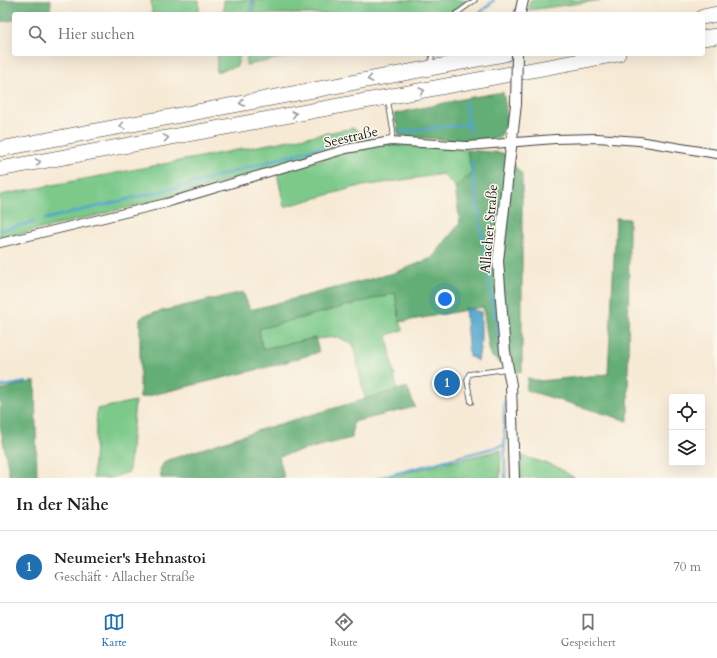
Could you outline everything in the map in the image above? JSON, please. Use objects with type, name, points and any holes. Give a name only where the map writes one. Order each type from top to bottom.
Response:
[{"type":"highway","points":[[705,17],[717,14]]},
{"type":"highway","points":[[705,38],[717,36]]},
{"type":"highway","points":[[0,149],[432,61],[484,56]]},
{"type":"highway","points":[[0,169],[607,56]]},
{"type":"street","points":[[520,12],[523,0]]},
{"type":"street","name":"Allacher Straße","points":[[514,478],[511,385],[504,352],[498,261],[516,104],[517,56]]},
{"type":"street","name":"Seestraße","points":[[0,243],[166,203],[346,149],[391,141],[467,146],[555,139],[598,138],[639,141],[717,154]]},
{"type":"lane","points":[[459,12],[475,0]]},
{"type":"lane","points":[[388,97],[393,131],[391,141]]},
{"type":"lane","points":[[471,402],[467,380],[469,374],[508,369]]},
{"type":"green space","points":[[0,0],[51,0],[50,12],[12,12],[12,20],[0,22]]},
{"type":"green space","points":[[151,0],[199,0],[199,12],[152,12]]},
{"type":"green space","points":[[224,0],[252,0],[249,12],[223,12]]},
{"type":"green space","points":[[255,0],[468,0],[453,12],[253,12]]},
{"type":"green space","points":[[530,0],[603,0],[529,10]]},
{"type":"green space","points":[[218,56],[240,56],[237,66],[216,72]]},
{"type":"green space","points":[[247,56],[293,56],[246,65]]},
{"type":"green space","points":[[503,92],[506,122],[499,138],[473,142],[399,136],[394,114],[467,98]]},
{"type":"green space","points":[[353,128],[371,138],[188,193],[0,239],[0,195]]},
{"type":"green space","points":[[390,144],[467,150],[472,173],[455,187],[443,174],[356,187],[284,207],[277,173],[346,152]]},
{"type":"green space","points":[[467,150],[503,153],[522,174],[522,371],[513,373],[490,355],[483,307],[400,322],[395,293],[259,329],[262,349],[315,338],[319,352],[276,365],[140,398],[140,319],[145,315],[243,292],[250,310],[394,273],[432,258],[460,223],[455,187],[472,173]]},
{"type":"green space","points":[[616,218],[629,219],[628,421],[526,390],[528,378],[540,381],[608,374]]},
{"type":"green space","points":[[395,293],[400,322],[403,330],[387,335],[397,390],[365,399],[353,344],[337,337],[315,339],[262,349],[259,328]]},
{"type":"green space","points":[[35,381],[37,478],[10,478],[0,425],[0,390]]},
{"type":"green space","points":[[407,387],[415,407],[353,422],[352,438],[279,456],[284,478],[161,478],[160,469],[165,461],[259,430]]},
{"type":"green space","points":[[135,401],[129,472],[111,478],[93,478],[97,409]]},
{"type":"green space","points":[[501,450],[500,478],[382,478]]},
{"type":"green space","points":[[516,454],[555,466],[575,478],[516,478]]},
{"type":"water","points":[[465,308],[481,312],[481,343],[478,361],[469,356]]},
{"type":"waterway","points":[[251,12],[253,0]]},
{"type":"waterway","points":[[481,12],[494,0]]},
{"type":"waterway","points":[[465,102],[470,131]]},
{"type":"waterway","points":[[401,132],[468,124]]},
{"type":"waterway","points":[[45,219],[191,184],[348,139],[367,136]]},
{"type":"waterway","points":[[471,162],[501,358]]},
{"type":"waterway","points":[[0,230],[34,222]]},
{"type":"waterway","points":[[0,387],[26,382]]},
{"type":"waterway","points":[[504,402],[505,478]]},
{"type":"waterway","points":[[378,478],[505,445]]},
{"type":"place","name":"Neumeier's Hehnastoi","points":[[447,383]]}]
